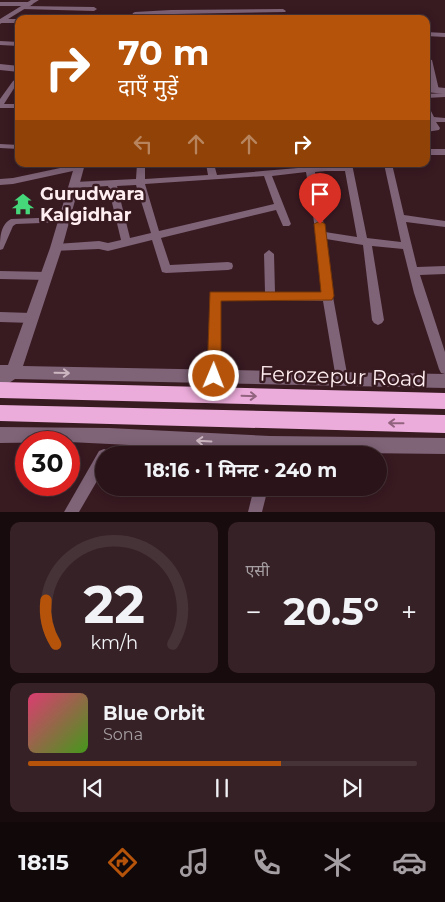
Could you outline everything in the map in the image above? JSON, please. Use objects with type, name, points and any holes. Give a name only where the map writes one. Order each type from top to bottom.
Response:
[{"type":"highway","name":"Ferozepur Road","points":[[0,390],[445,401]]},
{"type":"highway","points":[[1,415],[445,424]]},
{"type":"street","points":[[0,4],[30,4],[94,9]]},
{"type":"street","points":[[1,21],[30,4]]},
{"type":"street","points":[[234,15],[236,5]]},
{"type":"street","points":[[244,15],[284,11]]},
{"type":"street","points":[[135,15],[140,12],[170,15]]},
{"type":"street","points":[[1,21],[15,21]]},
{"type":"street","points":[[430,34],[445,36]]},
{"type":"street","points":[[0,44],[15,44]]},
{"type":"street","points":[[0,67],[15,69]]},
{"type":"street","points":[[0,105],[15,82]]},
{"type":"street","points":[[430,90],[445,91]]},
{"type":"street","points":[[430,96],[445,95]]},
{"type":"street","points":[[0,105],[15,106]]},
{"type":"street","points":[[430,116],[436,128],[430,129]]},
{"type":"street","points":[[432,120],[445,120]]},
{"type":"street","points":[[0,146],[15,146]]},
{"type":"street","points":[[430,152],[445,152]]},
{"type":"street","points":[[0,182],[13,181],[71,167]]},
{"type":"street","points":[[0,382],[7,372],[32,318],[56,248],[78,167]]},
{"type":"street","points":[[141,167],[140,182],[166,269],[228,266]]},
{"type":"street","points":[[211,167],[213,178]]},
{"type":"street","points":[[74,185],[213,178],[267,173],[282,168],[310,170],[321,167]]},
{"type":"street","points":[[348,167],[365,242],[378,320]]},
{"type":"street","points":[[389,167],[414,271],[445,368]]},
{"type":"street","points":[[310,170],[342,379]]},
{"type":"street","points":[[267,173],[286,224]]},
{"type":"street","points":[[112,183],[126,243]]},
{"type":"street","points":[[56,248],[99,245],[108,247],[279,206]]},
{"type":"street","points":[[400,218],[445,224]]},
{"type":"street","points":[[0,246],[9,224],[14,221],[64,220]]},
{"type":"street","points":[[321,235],[407,246]]},
{"type":"street","points":[[269,254],[270,296]]},
{"type":"street","points":[[414,271],[445,270]]},
{"type":"street","points":[[0,275],[47,276]]},
{"type":"street","points":[[214,376],[215,296],[328,296]]},
{"type":"street","points":[[0,317],[32,318]]},
{"type":"street","points":[[7,372],[445,381]]},
{"type":"street","points":[[0,435],[109,436],[223,446]]},
{"type":"street","points":[[106,446],[109,436]]},
{"type":"street","points":[[387,447],[445,446]]},
{"type":"street","points":[[71,512],[95,471]]},
{"type":"street","points":[[254,512],[258,496]]},
{"type":"place","name":"Gurudwara Kalgidhar","points":[[23,204]]},
{"type":"route","points":[[214,376],[215,296],[328,296],[320,224]]}]
